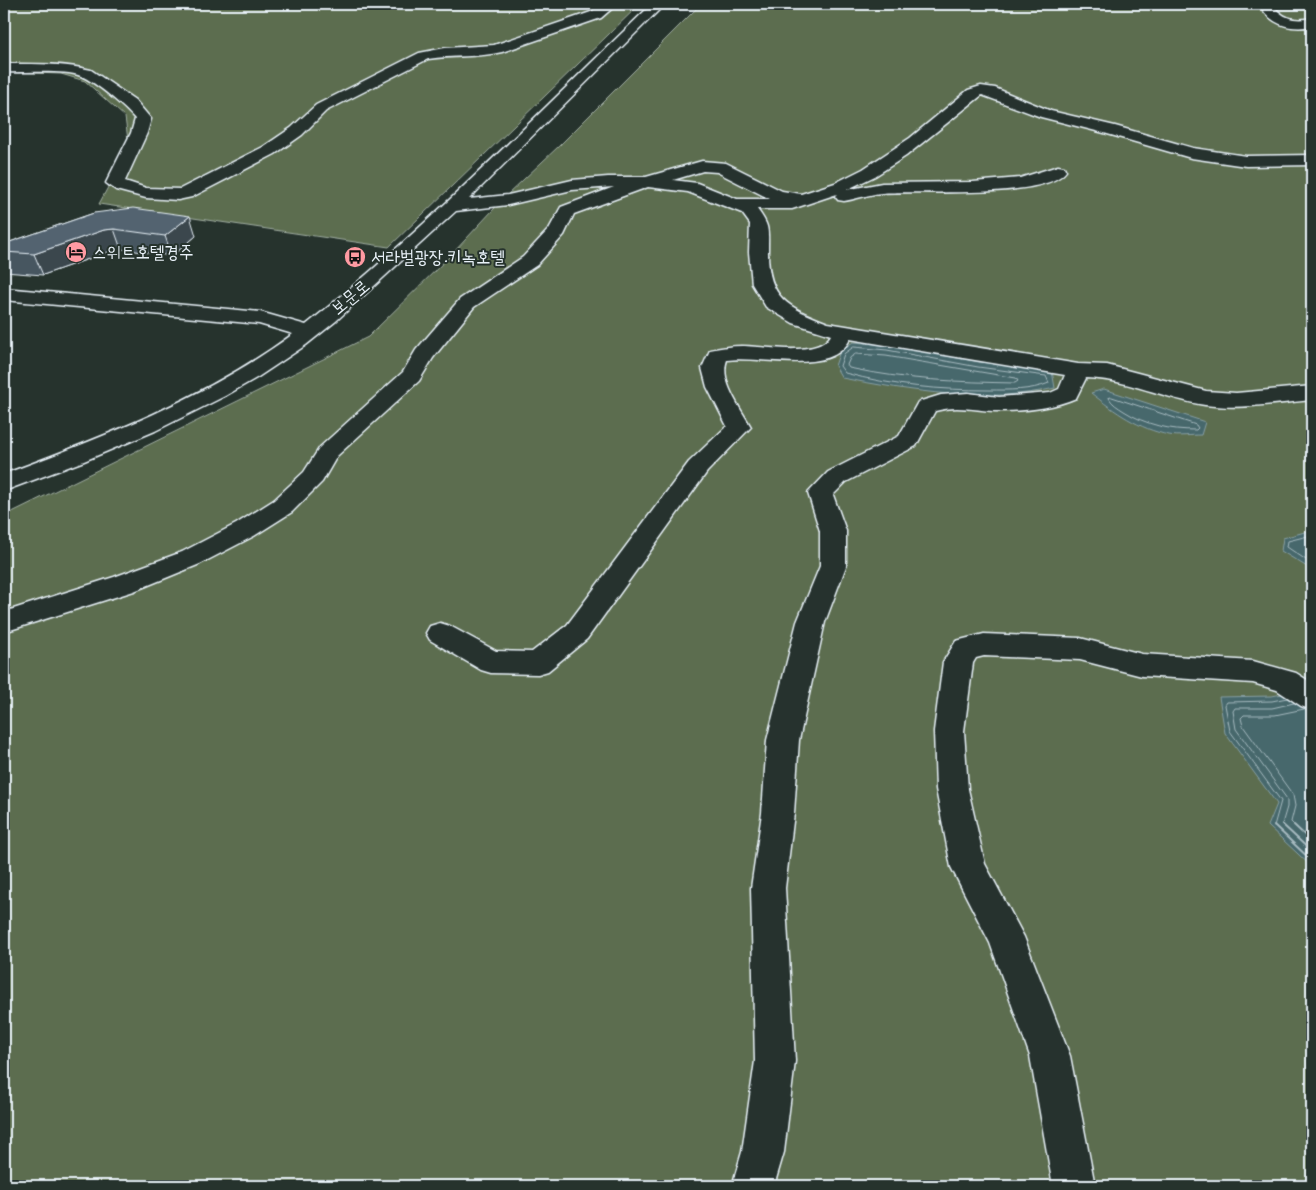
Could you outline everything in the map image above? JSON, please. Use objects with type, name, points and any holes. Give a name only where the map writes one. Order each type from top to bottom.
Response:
[{"type":"street","points":[[4,68],[86,72],[130,103],[143,119],[139,133],[115,182],[133,191],[155,194],[180,194],[272,150],[308,122],[321,108],[424,56],[445,52],[497,49],[596,15],[611,4]]},
{"type":"street","name":"보문로","points":[[4,483],[122,438],[191,405],[283,351],[309,332],[359,290],[451,206],[659,4]]},
{"type":"street","points":[[1273,6],[1273,15],[1282,21],[1295,24],[1312,22]]},
{"type":"street","points":[[743,207],[792,204],[851,182],[882,165],[920,138],[973,93],[981,90],[1005,96],[1046,114],[1109,129],[1191,153],[1246,161],[1312,160]]},
{"type":"street","points":[[4,622],[124,584],[191,558],[245,530],[283,506],[313,477],[328,452],[411,376],[424,356],[467,303],[530,261],[557,231],[567,212],[604,196],[702,166],[720,167],[776,195],[802,200]]},
{"type":"street","points":[[451,206],[508,200],[572,185],[608,182],[650,182],[691,187],[743,207],[789,207],[881,188],[978,186],[1026,182],[1047,177],[1058,170]]},
{"type":"street","points":[[743,207],[759,224],[758,252],[762,284],[773,303],[800,319],[824,328],[1078,371],[1107,372],[1205,398],[1245,400],[1312,410]]},
{"type":"street","points":[[4,294],[260,318],[309,332]]},
{"type":"street","points":[[440,633],[491,662],[538,663],[577,632],[698,467],[739,427],[718,387],[713,368],[718,355],[740,352],[793,355],[819,354],[836,346],[843,332]]},
{"type":"street","points":[[753,1186],[763,1152],[775,1061],[768,888],[778,813],[783,740],[811,622],[833,566],[833,531],[820,493],[837,477],[908,441],[926,408],[940,402],[968,400],[999,404],[1054,399],[1068,393],[1078,371]]},
{"type":"street","points":[[1245,400],[1312,393]]},
{"type":"street","points":[[1074,1186],[1050,1056],[1006,937],[968,867],[952,789],[949,731],[958,662],[966,649],[984,645],[1080,649],[1142,665],[1253,672],[1299,689]]},
{"type":"green space","points":[[4,4],[640,4],[389,247],[99,204],[129,148],[125,117],[85,81],[61,74],[4,72]]},
{"type":"green space","points":[[701,4],[1312,4],[1312,1186],[4,1186],[4,516],[368,337],[453,253],[506,196],[559,146]]},
{"type":"water","points":[[853,342],[888,345],[979,362],[1052,371],[1055,388],[1003,395],[949,394],[842,378],[835,366],[840,351]]},
{"type":"water","points":[[1104,389],[1205,422],[1201,435],[1169,435],[1137,424],[1091,393]]},
{"type":"water","points":[[1312,530],[1312,570],[1281,551],[1283,538]]},
{"type":"water","points":[[1312,688],[1312,867],[1268,826],[1277,804],[1225,733],[1219,697],[1272,696]]},
{"type":"building","points":[[133,208],[190,216],[165,236],[114,229],[104,230],[34,254],[4,252],[4,244],[94,213]]},
{"type":"place","name":"스위트호텔경주","points":[[76,252]]},
{"type":"place","name":"서라벌광장.키녹호텔","points":[[355,257]]}]
